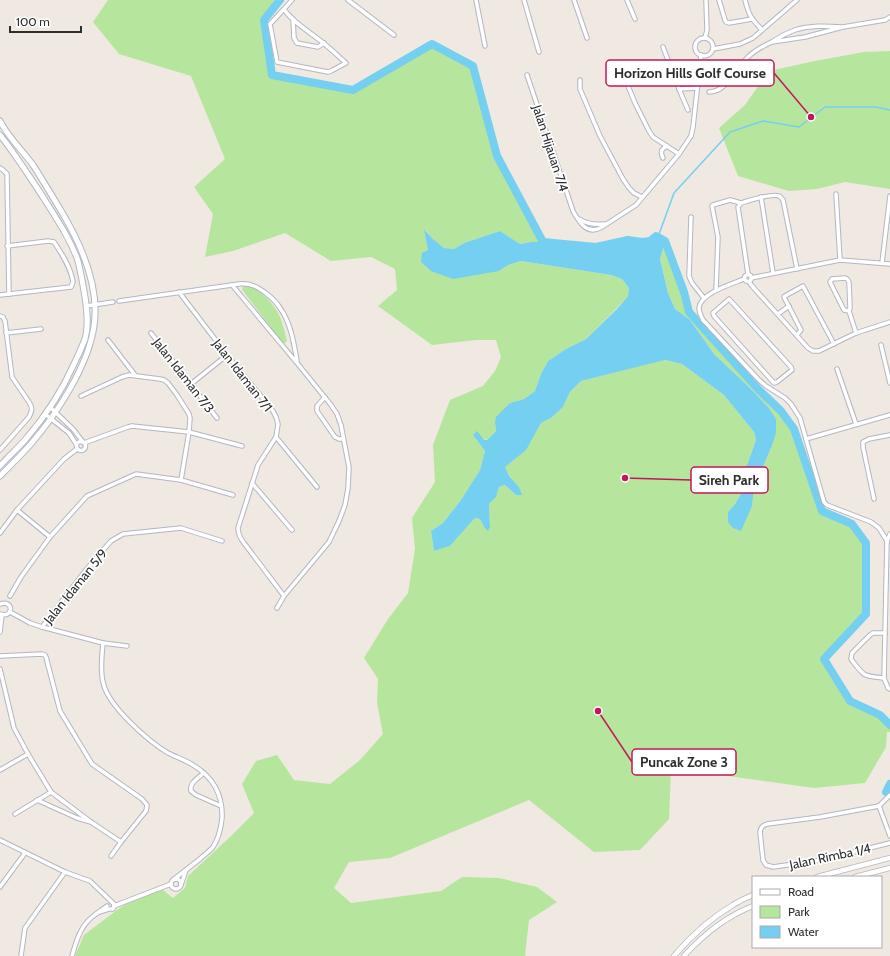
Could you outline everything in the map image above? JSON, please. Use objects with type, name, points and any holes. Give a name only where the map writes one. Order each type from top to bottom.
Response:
[{"type":"main road","points":[[0,121],[32,164],[74,233],[90,276],[94,305],[94,325],[91,338],[84,360],[74,382],[55,412],[29,446],[0,476]]},
{"type":"main road","points":[[0,135],[26,170],[68,237],[81,272],[87,325],[85,339],[68,378],[50,407],[24,442],[0,466]]},
{"type":"street","points":[[284,9],[293,19],[346,63],[328,72],[277,62],[270,24],[292,0]]},
{"type":"street","points":[[348,0],[394,35]]},
{"type":"street","points":[[476,0],[485,46]]},
{"type":"street","points":[[524,0],[539,52]]},
{"type":"street","points":[[574,0],[587,38]]},
{"type":"street","points":[[626,0],[635,19]]},
{"type":"street","points":[[705,38],[706,0]]},
{"type":"street","points":[[719,0],[726,22],[729,23],[752,19]]},
{"type":"street","points":[[745,0],[748,14],[762,30]]},
{"type":"street","points":[[713,50],[712,42],[705,38],[700,39],[696,45],[697,52],[703,56],[710,54],[713,50],[740,44],[753,38],[796,0]]},
{"type":"street","points":[[772,42],[805,37],[843,27],[885,20],[890,17]]},
{"type":"street","points":[[293,19],[294,38],[297,43],[318,47],[324,44]]},
{"type":"street","points":[[709,92],[715,92],[724,86],[749,55],[795,30],[808,27],[843,27]]},
{"type":"street","points":[[663,47],[688,110]]},
{"type":"street","points":[[580,80],[580,89],[600,136],[629,188],[634,193],[642,197],[679,154],[691,136],[701,55]]},
{"type":"street","points":[[616,63],[621,69],[635,103],[653,137],[679,154]]},
{"type":"street","name":"Jalan Hijauan 7/4","points":[[527,75],[572,211],[585,228],[589,230],[598,229],[631,209],[642,197]]},
{"type":"street","points":[[679,90],[697,88]]},
{"type":"street","points":[[663,158],[661,151],[667,146]]},
{"type":"street","points":[[0,168],[7,174],[9,294]]},
{"type":"street","points":[[836,194],[840,260]]},
{"type":"street","points":[[716,290],[718,237],[712,206],[730,200],[741,203],[775,195],[779,196],[783,200],[797,268]]},
{"type":"street","points":[[882,262],[890,196]]},
{"type":"street","points":[[762,197],[773,273]]},
{"type":"street","points":[[741,203],[738,207],[748,274],[751,278]]},
{"type":"street","points":[[691,217],[689,276],[692,283],[704,298]]},
{"type":"street","points":[[0,295],[71,287],[73,282],[66,260],[54,242],[7,246]]},
{"type":"street","points":[[751,278],[840,260],[882,262],[890,264]]},
{"type":"street","points":[[748,274],[744,279],[716,290],[704,298],[699,306],[703,320],[766,386],[785,398],[791,404],[800,418],[824,502],[827,505],[871,522],[879,528],[887,541]]},
{"type":"street","points":[[749,282],[751,278]]},
{"type":"street","points":[[744,279],[745,281],[749,282],[808,348],[813,351],[819,351],[856,333],[890,322]]},
{"type":"street","points":[[849,311],[844,310],[830,282],[832,279],[847,279],[849,311],[856,333]]},
{"type":"street","points":[[119,301],[232,285],[251,284],[258,287],[280,306],[293,342],[297,362]]},
{"type":"street","points":[[232,285],[287,346],[297,362],[337,414],[341,425],[347,456],[349,477],[345,505],[334,533],[322,551],[310,563],[284,596],[277,608]]},
{"type":"street","points":[[797,335],[802,330],[785,296],[803,286],[834,344]]},
{"type":"street","name":"Jalan Idaman 7/1","points":[[179,292],[276,417],[278,427],[276,437]]},
{"type":"street","points":[[729,300],[792,369],[776,383],[774,383],[723,327],[714,316],[714,313],[729,300]]},
{"type":"street","points":[[86,306],[113,302]]},
{"type":"street","points":[[778,314],[789,306]]},
{"type":"street","points":[[0,316],[3,317],[5,321],[12,377],[32,406],[29,417],[0,450]]},
{"type":"street","points":[[716,334],[723,327]]},
{"type":"street","points":[[6,333],[41,329]]},
{"type":"street","name":"Jalan Idaman 7/3","points":[[151,332],[217,418]]},
{"type":"street","points":[[108,340],[136,376]]},
{"type":"street","points":[[287,346],[293,342]]},
{"type":"street","points":[[881,345],[890,383]]},
{"type":"street","points":[[191,384],[228,355]]},
{"type":"street","points":[[837,369],[856,424]]},
{"type":"street","points":[[755,375],[762,370]]},
{"type":"street","points":[[81,396],[129,375],[164,380],[168,383],[188,414],[190,422],[182,480]]},
{"type":"street","points":[[325,397],[317,406],[317,411],[336,437],[343,439]]},
{"type":"street","points":[[0,533],[17,510],[64,458],[77,449],[79,451],[83,450],[85,446],[73,429],[50,407]]},
{"type":"street","points":[[45,414],[69,433],[76,444],[77,449]]},
{"type":"street","points":[[806,438],[890,415]]},
{"type":"street","points":[[76,444],[78,442],[84,443],[132,426],[189,432],[242,446]]},
{"type":"street","points":[[874,499],[863,442],[869,439],[890,435]]},
{"type":"street","points":[[284,596],[244,543],[238,531],[260,460],[276,437],[317,487]]},
{"type":"street","points":[[0,441],[4,446]]},
{"type":"street","points":[[10,596],[21,577],[50,537],[87,496],[136,474],[182,480],[233,495]]},
{"type":"street","points":[[252,483],[292,530]]},
{"type":"street","points":[[17,510],[50,537]]},
{"type":"street","name":"Jalan Idaman 5/9","points":[[42,627],[86,570],[111,541],[123,534],[182,528],[222,541]]},
{"type":"street","points":[[890,534],[887,541],[888,598],[885,630],[884,678],[888,688],[890,689]]},
{"type":"street","points":[[0,604],[4,602],[8,604],[10,612]]},
{"type":"street","points":[[10,612],[30,623],[42,627],[103,643],[127,646]]},
{"type":"street","points":[[0,632],[1,615],[6,615],[10,612]]},
{"type":"street","points":[[884,678],[862,674],[851,659],[852,653],[870,635],[890,628]]},
{"type":"street","points":[[0,840],[65,872],[90,882],[104,894],[108,905],[113,909],[114,906],[171,884],[173,880],[213,848],[219,837],[222,824],[219,794],[208,777],[193,765],[161,748],[123,716],[108,696],[103,683],[103,643]]},
{"type":"street","points":[[0,656],[45,655],[60,711],[92,764],[142,799],[147,805],[146,811],[111,856]]},
{"type":"street","points":[[0,669],[14,728],[51,792],[90,822],[121,842]]},
{"type":"street","points":[[0,770],[28,754]]},
{"type":"street","points":[[204,773],[192,784],[190,788],[191,791],[196,795],[221,806]]},
{"type":"street","points":[[15,814],[51,792]]},
{"type":"street","points":[[890,795],[879,806],[890,836]]},
{"type":"street","points":[[37,800],[77,818],[90,822]]},
{"type":"street","name":"Jalan Rimba 1/4","points":[[879,806],[820,817],[767,824],[760,829],[763,860],[766,865],[773,867],[822,860],[890,843]]},
{"type":"street","points":[[0,888],[25,853]]},
{"type":"street","points":[[821,876],[890,858]]},
{"type":"street","points":[[859,876],[890,868]]},
{"type":"street","points":[[171,884],[174,888],[180,888],[187,869]]},
{"type":"street","points":[[21,956],[25,928],[65,872]]},
{"type":"street","points":[[173,880],[178,879],[181,882],[181,885]]},
{"type":"street","points":[[674,956],[714,918],[734,904],[752,895]]},
{"type":"street","points":[[72,956],[76,940],[86,923],[108,905],[114,903],[114,906]]},
{"type":"street","points":[[684,956],[691,948],[725,920],[740,911],[752,906]]},
{"type":"green space","points":[[108,0],[280,0],[264,20],[272,75],[353,90],[432,44],[473,66],[497,156],[543,242],[520,244],[500,231],[464,243],[454,249],[444,248],[433,239],[425,229],[428,250],[499,271],[508,265],[521,261],[611,275],[622,279],[629,288],[628,296],[586,339],[566,349],[548,361],[541,374],[535,391],[524,399],[510,403],[495,423],[496,431],[488,439],[484,440],[473,435],[485,451],[480,470],[461,500],[443,523],[431,531],[434,551],[450,546],[475,518],[480,519],[484,527],[490,527],[489,504],[495,497],[499,487],[505,485],[516,495],[519,487],[509,476],[504,467],[534,435],[541,423],[551,418],[563,407],[570,392],[581,381],[664,360],[682,364],[724,395],[754,432],[756,440],[747,465],[741,473],[739,480],[742,492],[728,512],[752,506],[754,488],[773,443],[776,419],[769,408],[749,387],[714,354],[690,320],[675,309],[668,293],[660,258],[665,241],[684,292],[689,312],[759,390],[781,411],[794,429],[822,511],[852,524],[866,543],[866,614],[824,659],[850,701],[880,715],[890,725],[890,732],[887,732],[886,747],[865,783],[814,788],[671,768],[669,819],[640,850],[594,852],[529,800],[390,858],[349,862],[334,888],[351,903],[441,891],[462,877],[499,878],[537,887],[557,902],[529,920],[526,956],[75,956],[84,935],[121,907],[143,895],[163,890],[173,898],[185,888],[188,876],[254,813],[242,784],[256,761],[277,755],[294,780],[330,784],[360,760],[383,734],[377,703],[378,679],[364,658],[388,619],[408,593],[415,549],[412,518],[435,482],[433,445],[450,400],[483,386],[495,371],[501,357],[496,340],[476,340],[432,345],[378,306],[397,290],[395,269],[371,257],[331,261],[285,233],[233,251],[205,257],[213,214],[194,187],[225,159],[191,76],[119,54],[93,22]]},
{"type":"green space","points":[[890,51],[890,189],[845,182],[817,189],[789,191],[738,176],[719,128],[745,105],[769,71],[864,52]]},
{"type":"green space","points":[[244,286],[250,286],[258,290],[272,304],[281,320],[286,342],[282,342],[243,291],[242,288]]},
{"type":"water","points":[[424,229],[444,248],[454,249],[464,243],[500,231],[520,244],[543,242],[596,247],[628,240],[642,242],[650,241],[656,236],[665,241],[660,259],[668,293],[675,309],[690,320],[714,354],[749,387],[769,408],[776,419],[776,433],[773,443],[754,488],[752,506],[741,531],[733,528],[728,522],[728,512],[742,492],[739,480],[741,473],[747,465],[756,440],[754,432],[724,395],[682,364],[665,360],[581,381],[570,392],[563,407],[551,418],[541,423],[526,450],[505,467],[509,476],[519,487],[522,495],[516,495],[505,485],[499,487],[496,497],[489,504],[490,527],[488,531],[480,519],[475,518],[450,546],[434,551],[431,531],[443,523],[461,500],[480,470],[485,451],[473,435],[477,431],[484,440],[487,440],[496,431],[496,417],[510,403],[524,399],[535,391],[541,374],[548,361],[566,349],[586,339],[617,309],[628,296],[629,288],[622,279],[611,275],[521,261],[508,265],[499,271],[453,279],[431,271],[421,262],[422,253],[428,250]]},
{"type":"waterway","points":[[280,0],[264,20],[272,75],[353,90],[432,44],[473,66],[497,156],[543,242],[596,247],[628,240],[642,242],[650,241],[656,236],[665,241],[684,292],[689,312],[759,390],[781,411],[794,429],[822,511],[852,524],[866,543],[866,614],[824,659],[850,701],[880,715],[890,725]]},
{"type":"waterway","points":[[658,237],[674,193],[730,132],[763,121],[799,127],[825,107],[876,107],[890,110]]},
{"type":"waterway","points":[[886,792],[890,784]]},
{"type":"place","name":"Horizon Hills Golf Course","points":[[811,117]]},
{"type":"place","name":"Sireh Park","points":[[625,478]]},
{"type":"place","name":"Puncak Zone 3","points":[[598,711]]}]
